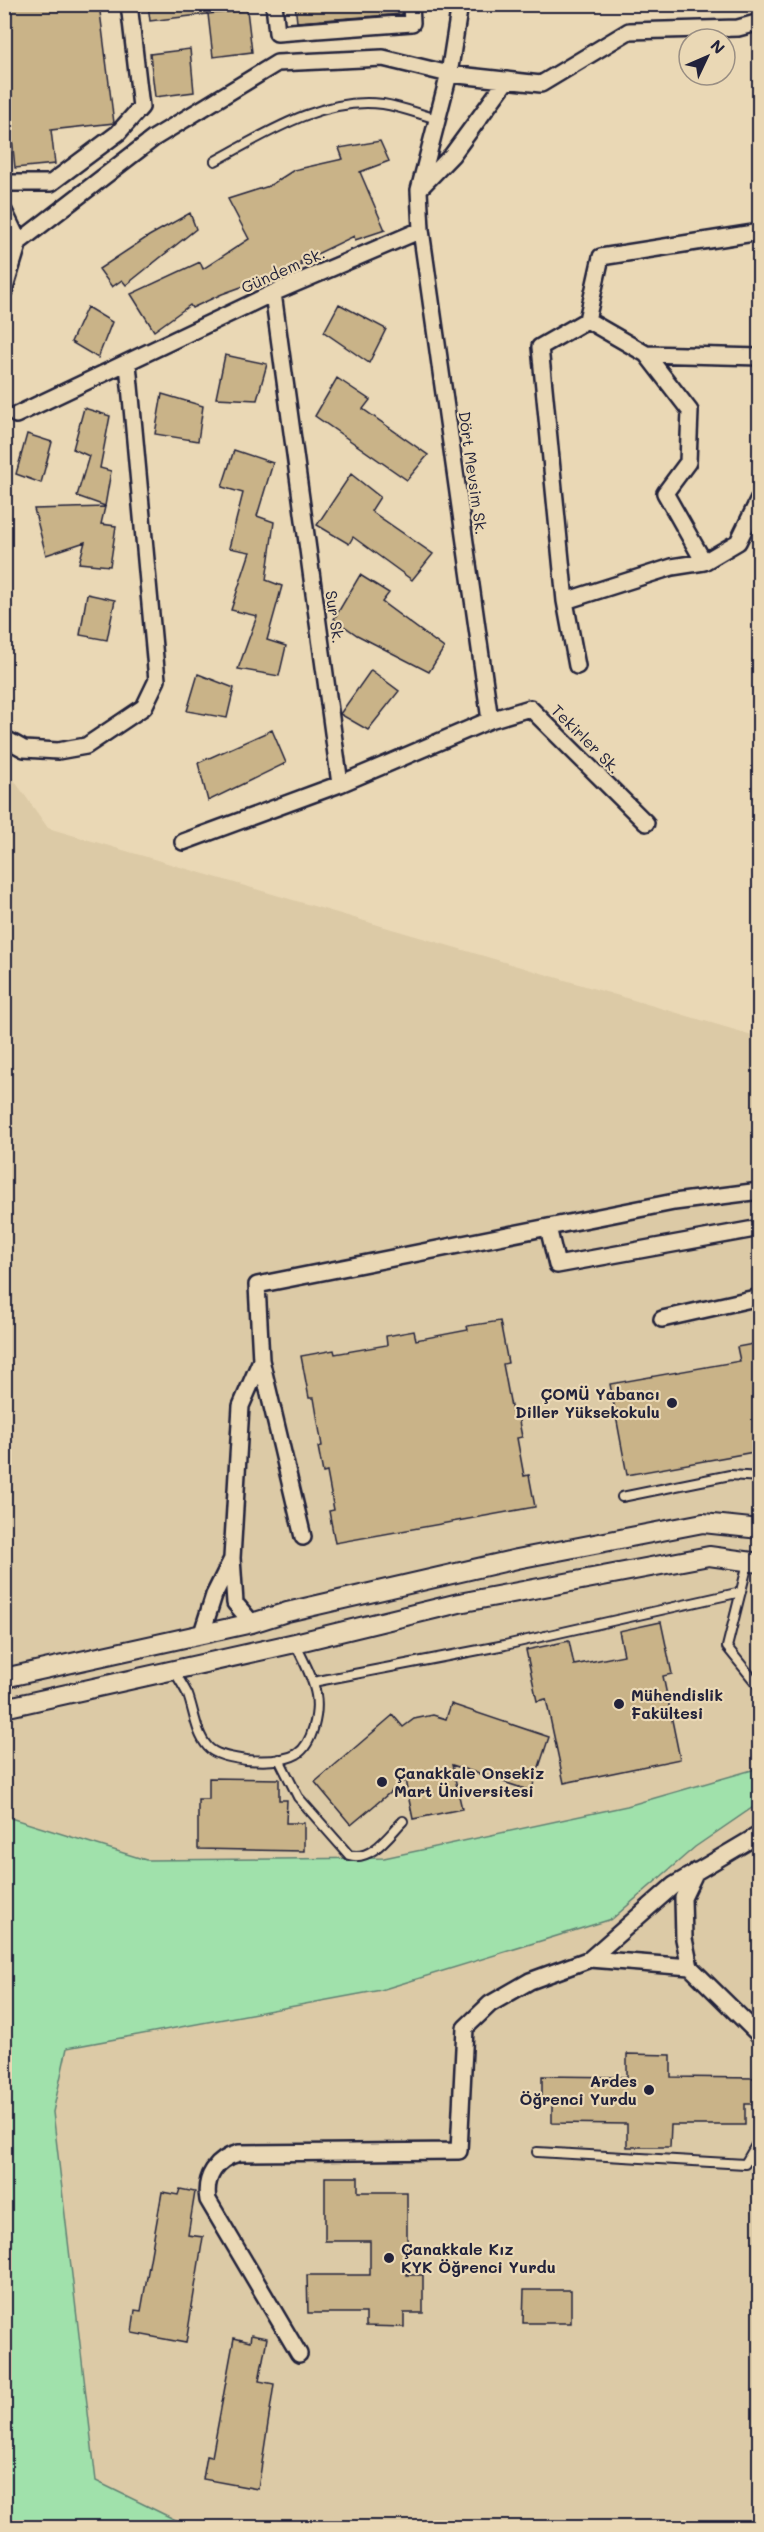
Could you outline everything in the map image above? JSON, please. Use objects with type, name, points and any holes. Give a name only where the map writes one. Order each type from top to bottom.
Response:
[{"type":"street","points":[[4,183],[51,183],[117,133],[141,107],[129,4]]},
{"type":"street","points":[[274,4],[277,33],[412,23],[411,4]]},
{"type":"street","points":[[421,230],[419,190],[449,74],[460,4]]},
{"type":"street","points":[[4,291],[19,242],[154,138],[277,63],[382,58],[449,74],[541,84],[630,31],[738,28],[759,22]]},
{"type":"street","points":[[419,190],[452,155],[507,80]]},
{"type":"street","points":[[4,211],[19,242]]},
{"type":"street","name":"Gündem Sk.","points":[[16,415],[128,364],[273,293],[421,230]]},
{"type":"street","name":"Dört Mevsim Sk.","points":[[421,230],[490,720]]},
{"type":"street","points":[[577,666],[566,601],[540,347],[587,320],[601,257],[759,232]]},
{"type":"street","name":"Sur Sk.","points":[[273,293],[340,784]]},
{"type":"street","points":[[587,320],[646,354],[690,411],[688,462],[665,493],[704,562]]},
{"type":"street","points":[[646,354],[759,357]]},
{"type":"street","points":[[4,738],[24,749],[58,751],[86,746],[144,707],[157,680],[128,364]]},
{"type":"street","points":[[566,601],[672,567],[704,562],[738,542],[759,497]]},
{"type":"street","name":"Tekirler Sk.","points":[[490,720],[530,708],[646,823]]},
{"type":"street","points":[[183,842],[340,784],[490,720]]},
{"type":"street","points":[[303,1538],[261,1360],[257,1286],[674,1202],[759,1191]]},
{"type":"street","points":[[548,1227],[556,1266],[759,1228]]},
{"type":"street","points":[[662,1319],[759,1297]]},
{"type":"street","points":[[261,1360],[241,1406],[232,1558],[235,1603],[252,1623],[265,1649]]},
{"type":"street","points":[[4,1678],[252,1623],[286,1612],[517,1559],[703,1523],[759,1529]]},
{"type":"street","points":[[4,1708],[295,1643],[459,1603],[709,1556],[754,1562]]},
{"type":"street","points":[[205,1662],[202,1633],[214,1595],[232,1558]]},
{"type":"street","points":[[298,2354],[208,2200],[208,2179],[216,2165],[230,2155],[239,2153],[459,2151],[465,2028],[490,2004],[530,1981],[590,1959],[657,1900],[696,1871],[759,1834]]},
{"type":"street","points":[[696,1871],[683,1898],[684,1939],[690,1967],[759,2036]]},
{"type":"street","points":[[590,1959],[690,1967]]},
{"type":"lane","points":[[215,161],[277,128],[330,107],[348,104],[382,104],[437,119]]},
{"type":"lane","points":[[622,1497],[730,1475],[759,1477]]},
{"type":"lane","points":[[754,1562],[741,1592],[727,1647],[759,1684]]},
{"type":"lane","points":[[313,1682],[505,1645],[741,1592]]},
{"type":"lane","points":[[174,1669],[187,1693],[208,1748],[230,1758],[258,1761],[279,1759],[298,1754],[309,1739],[315,1719],[317,1697],[313,1682],[295,1643]]},
{"type":"lane","points":[[279,1759],[298,1797],[349,1855],[359,1857],[368,1855],[403,1821]]},
{"type":"lane","points":[[537,2152],[745,2164],[759,2138]]},
{"type":"shaded area","name":"Çanakkale Onsekiz Mart Üniversitesi","points":[[4,766],[48,828],[759,1037],[759,2527],[5,2527]]},
{"type":"green space","points":[[759,1768],[759,1803],[695,1847],[612,1919],[381,1990],[67,2048],[53,2112],[96,2481],[190,2527],[5,2527],[4,1816],[146,1860],[384,1858],[627,1806]]},
{"type":"building","points":[[47,4],[99,4],[114,123],[51,130],[55,164],[15,168],[5,68],[9,67],[4,9]]},
{"type":"building","points":[[148,4],[206,4],[207,14],[150,21]]},
{"type":"building","points":[[295,4],[401,4],[402,14],[297,22]]},
{"type":"building","points":[[247,10],[252,52],[213,57],[208,14]]},
{"type":"building","points":[[190,49],[194,92],[155,97],[150,54]]},
{"type":"building","points":[[380,141],[389,161],[360,172],[385,230],[355,240],[354,236],[300,262],[302,265],[222,294],[192,308],[190,305],[154,331],[131,294],[200,262],[203,269],[249,239],[228,199],[269,186],[294,170],[343,159],[339,148]]},
{"type":"building","points":[[190,213],[196,229],[126,285],[122,280],[112,287],[99,269],[149,236]]},
{"type":"building","points":[[339,304],[386,329],[369,363],[324,332]]},
{"type":"building","points":[[87,307],[112,322],[98,358],[71,342]]},
{"type":"building","points":[[225,355],[267,364],[257,400],[216,398]]},
{"type":"building","points":[[337,378],[370,400],[363,409],[428,455],[407,480],[315,416]]},
{"type":"building","points":[[162,394],[203,406],[198,441],[155,434]]},
{"type":"building","points":[[84,408],[110,416],[100,468],[111,471],[105,506],[77,496],[89,456],[73,449]]},
{"type":"building","points":[[27,434],[52,442],[41,483],[16,474]]},
{"type":"building","points":[[234,450],[273,463],[257,516],[274,522],[266,580],[282,586],[267,640],[286,646],[279,676],[238,669],[257,616],[231,610],[250,552],[229,548],[243,493],[222,487]]},
{"type":"building","points":[[351,474],[380,497],[371,511],[433,554],[412,580],[353,537],[349,544],[317,525]]},
{"type":"building","points":[[105,507],[101,524],[116,526],[110,566],[79,563],[85,542],[46,555],[34,509]]},
{"type":"building","points":[[360,575],[389,593],[382,602],[444,648],[429,672],[357,635],[334,619]]},
{"type":"building","points":[[87,594],[115,600],[107,640],[80,635]]},
{"type":"building","points":[[371,670],[399,691],[368,730],[340,714]]},
{"type":"building","points":[[198,674],[234,688],[227,718],[187,711]]},
{"type":"building","points":[[272,730],[286,763],[208,801],[198,763]]},
{"type":"building","points":[[500,1321],[508,1363],[503,1364],[512,1412],[517,1411],[522,1437],[517,1438],[524,1476],[529,1475],[535,1507],[335,1543],[329,1511],[334,1510],[327,1472],[323,1473],[318,1447],[322,1446],[314,1398],[309,1398],[301,1356],[334,1350],[335,1354],[387,1345],[386,1336],[414,1331],[416,1340],[468,1330],[467,1326]]},
{"type":"building","name":"ÇOMÜ Yabancı Diller Yüksekokulu","points":[[759,1343],[759,1451],[627,1475],[610,1384],[740,1361],[737,1347]]},
{"type":"building","name":"Mühendislik Fakültesi","points":[[661,1622],[672,1674],[663,1676],[680,1759],[564,1783],[546,1699],[537,1701],[526,1650],[569,1641],[574,1665],[624,1655],[619,1631]]},
{"type":"building","points":[[451,1704],[549,1737],[531,1791],[452,1765],[462,1809],[413,1819],[405,1780],[351,1825],[315,1782],[393,1715],[403,1727],[414,1719],[433,1715],[446,1719]]},
{"type":"building","points":[[209,1778],[279,1779],[279,1800],[287,1800],[286,1823],[304,1823],[304,1851],[198,1849],[198,1799],[209,1799]]},
{"type":"building","name":"Ardes Öğrenci Yurdu","points":[[627,2054],[671,2055],[671,2077],[756,2078],[756,2104],[745,2104],[745,2125],[671,2125],[670,2147],[627,2147],[627,2124],[552,2123],[552,2102],[542,2102],[542,2076],[627,2077]]},
{"type":"building","name":"Çanakkale Kız KYK Öğrenci Yurdu","points":[[325,2177],[358,2177],[358,2192],[407,2192],[407,2275],[423,2275],[423,2313],[404,2313],[404,2327],[366,2326],[366,2313],[308,2313],[307,2275],[370,2275],[370,2241],[325,2241]]},
{"type":"building","points":[[180,2189],[195,2192],[188,2235],[203,2237],[186,2343],[132,2333],[135,2310],[141,2311],[162,2192],[178,2195]]},
{"type":"building","points":[[524,2290],[571,2290],[571,2323],[523,2323]]},
{"type":"building","points":[[251,2335],[267,2338],[259,2381],[274,2384],[258,2489],[203,2479],[207,2456],[212,2457],[234,2338],[250,2342]]},
{"type":"place","name":"ÇOMÜ Yabancı Diller Yüksekokulu","points":[[672,1403]]},
{"type":"place","name":"Mühendislik Fakültesi","points":[[619,1704]]},
{"type":"place","name":"Çanakkale Onsekiz Mart Üniversitesi","points":[[382,1782]]},
{"type":"place","name":"Ardes Öğrenci Yurdu","points":[[649,2090]]},
{"type":"place","name":"Çanakkale Kız KYK Öğrenci Yurdu","points":[[389,2258]]}]
